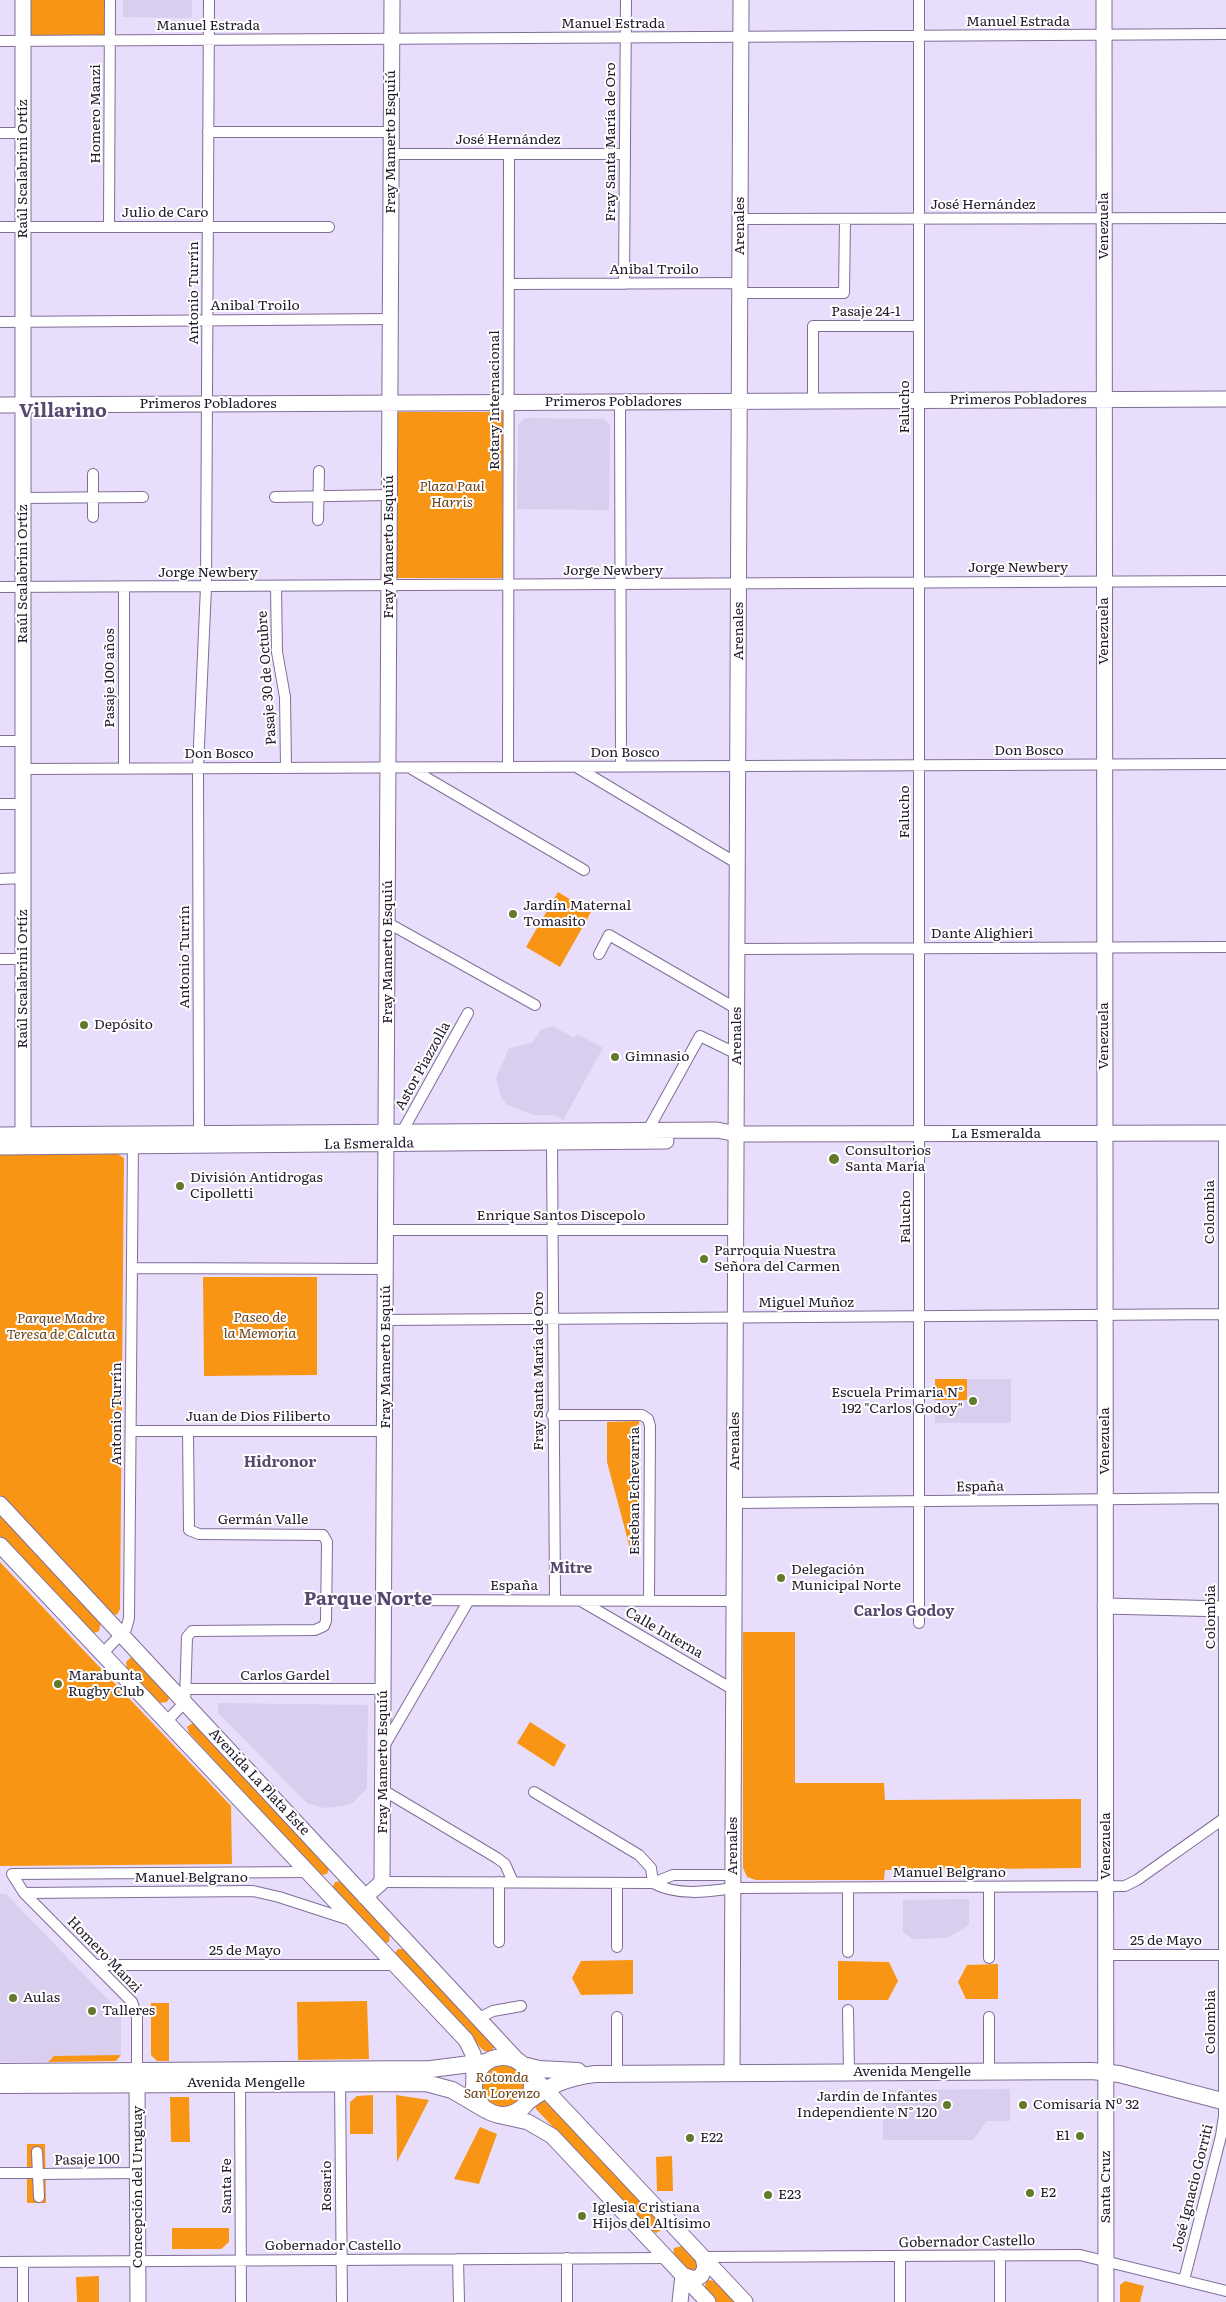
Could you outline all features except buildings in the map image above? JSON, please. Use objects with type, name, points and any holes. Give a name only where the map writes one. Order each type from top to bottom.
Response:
[{"type":"main road","points":[[501,2057],[523,2066],[531,2080],[532,2090],[526,2103],[512,2114],[492,2112],[475,2096],[478,2068],[501,2057]]},
{"type":"main road","name":"Avenida Mengelle","points":[[523,2066],[539,2070],[572,2070],[595,2074],[1107,2072],[1225,2102]]},
{"type":"main road","name":"Avenida Mengelle","points":[[0,2085],[137,2078],[340,2076],[432,2069],[478,2068]]},
{"type":"main road","name":"Avenida Mengelle","points":[[0,2072],[137,2078]]},
{"type":"main road","name":"Avenida Mengelle","points":[[526,2103],[545,2089],[567,2079],[595,2074]]},
{"type":"main road","name":"Avenida Mengelle","points":[[340,2076],[431,2083],[452,2090],[492,2112]]},
{"type":"street","name":"Raúl Scalabrini Ortíz","points":[[23,0],[23,1141]]},
{"type":"street","name":"Homero Manzi","points":[[110,0],[110,227]]},
{"type":"street","name":"Antonio Turrín","points":[[199,1139],[198,768],[206,587],[209,0]]},
{"type":"street","name":"Fray Mamerto Esquiú","points":[[382,1882],[386,1230],[392,1136],[388,923],[388,767],[392,0]]},
{"type":"street","name":"Fray Santa María de Oro","points":[[624,284],[626,0]]},
{"type":"street","name":"Arenales","points":[[732,2073],[741,0]]},
{"type":"street","name":"Falucho","points":[[919,0],[920,1623]]},
{"type":"street","name":"Venezuela","points":[[1104,0],[1104,1315],[1107,2072]]},
{"type":"street","name":"Manuel Estrada","points":[[0,41],[1226,34]]},
{"type":"street","points":[[208,132],[391,132]]},
{"type":"street","points":[[0,133],[23,133]]},
{"type":"street","name":"José Hernández","points":[[391,154],[625,154]]},
{"type":"street","name":"Rotary Internacional","points":[[508,767],[509,154]]},
{"type":"street","name":"José Hernández","points":[[740,219],[1226,218]]},
{"type":"street","name":"Pasaje 24-1","points":[[740,288],[844,293],[845,219]]},
{"type":"street","name":"Julio de Caro","points":[[0,227],[329,228]]},
{"type":"street","name":"Anibal Troilo","points":[[509,284],[624,284],[740,288]]},
{"type":"street","name":"Anibal Troilo","points":[[0,322],[390,319]]},
{"type":"street","name":"Pasaje 24-1","points":[[814,401],[814,326],[919,326]]},
{"type":"street","name":"Primeros Pobladores","points":[[0,404],[1226,399]]},
{"type":"street","points":[[620,402],[621,767]]},
{"type":"street","points":[[318,471],[318,520]]},
{"type":"street","points":[[93,474],[93,517]]},
{"type":"street","points":[[275,497],[390,495]]},
{"type":"street","points":[[23,498],[143,497]]},
{"type":"street","name":"Jorge Newbery","points":[[0,587],[1226,581]]},
{"type":"street","name":"Pasaje 100 años","points":[[124,587],[124,768]]},
{"type":"street","name":"Pasaje 30 de Octubre","points":[[276,587],[277,652],[285,697],[286,767]]},
{"type":"street","points":[[0,741],[23,741]]},
{"type":"street","name":"Don Bosco","points":[[23,769],[1226,764]]},
{"type":"street","points":[[408,767],[584,870]]},
{"type":"street","points":[[577,767],[738,864]]},
{"type":"street","points":[[0,804],[23,804]]},
{"type":"street","points":[[0,879],[23,878]]},
{"type":"street","points":[[388,923],[535,1004]]},
{"type":"street","points":[[599,954],[609,935],[737,1009]]},
{"type":"street","name":"Dante Alighieri","points":[[738,949],[1226,947]]},
{"type":"street","points":[[0,959],[23,959]]},
{"type":"street","name":"Astor Piazzolla","points":[[392,1136],[468,1013]]},
{"type":"street","points":[[648,1130],[700,1036],[737,1054]]},
{"type":"street","name":"La Esmeralda","points":[[0,1147],[23,1141],[648,1130],[717,1130],[737,1134],[1225,1133]]},
{"type":"street","name":"Colombia","points":[[1225,1133],[1225,2102]]},
{"type":"street","name":"La Esmeralda","points":[[392,1136],[552,1142],[718,1140],[737,1134]]},
{"type":"street","name":"La Esmeralda","points":[[0,1135],[23,1141]]},
{"type":"street","name":"Antonio Turrín","points":[[102,1654],[122,1634],[129,1618],[133,1140]]},
{"type":"street","name":"Fray Santa María de Oro","points":[[552,1142],[554,1600]]},
{"type":"street","name":"Enrique Santos Discepolo","points":[[386,1230],[736,1230]]},
{"type":"street","points":[[132,1268],[386,1269]]},
{"type":"street","name":"Miguel Muñoz","points":[[386,1320],[1225,1314]]},
{"type":"street","name":"Esteban Echevarría","points":[[552,1415],[642,1415],[648,1419],[649,1601]]},
{"type":"street","name":"Juan de Dios Filiberto","points":[[131,1431],[385,1431]]},
{"type":"street","name":"Germán Valle","points":[[186,1696],[187,1637],[192,1632],[315,1630],[324,1626],[326,1621],[327,1552],[326,1538],[318,1534],[199,1534],[189,1530],[188,1431]]},
{"type":"street","name":"España","points":[[735,1503],[1225,1498]]},
{"type":"street","name":"Avenida La Plata Este","points":[[0,1504],[122,1634],[186,1696],[347,1878],[745,2302]]},
{"type":"street","name":"Avenida La Plata Este","points":[[0,1545],[466,2040],[472,2049],[478,2068]]},
{"type":"street","name":"España","points":[[384,1600],[735,1601]]},
{"type":"street","points":[[383,1749],[469,1600]]},
{"type":"street","name":"Calle Interna","points":[[580,1600],[734,1690]]},
{"type":"street","points":[[1105,1606],[1225,1609]]},
{"type":"street","name":"Carlos Gardel","points":[[186,1696],[383,1689]]},
{"type":"street","points":[[166,1722],[186,1696]]},
{"type":"street","points":[[383,1790],[505,1864],[513,1882]]},
{"type":"street","points":[[534,1792],[639,1855],[650,1868],[653,1883]]},
{"type":"street","name":"Manuel Belgrano","points":[[653,1883],[673,1875],[733,1881],[848,1888],[1125,1886],[1133,1883],[1225,1818]]},
{"type":"street","name":"Manuel Belgrano","points":[[12,1874],[308,1872]]},
{"type":"street","name":"Homero Manzi","points":[[12,1874],[24,1893],[135,2007],[137,2078]]},
{"type":"street","points":[[321,1886],[336,1875],[347,1878]]},
{"type":"street","name":"Manuel Belgrano","points":[[382,1882],[653,1883],[673,1891],[711,1891],[733,1881]]},
{"type":"street","points":[[365,1897],[382,1882]]},
{"type":"street","points":[[499,1882],[499,1942]]},
{"type":"street","points":[[617,1883],[617,1947]]},
{"type":"street","points":[[990,1887],[990,1958]]},
{"type":"street","points":[[848,1888],[848,1952]]},
{"type":"street","name":"Manuel Belgrano","points":[[24,1893],[253,1891],[279,1897],[354,1922]]},
{"type":"street","points":[[378,1947],[386,1950],[393,1946],[398,1938],[396,1930]]},
{"type":"street","name":"25 de Mayo","points":[[1107,1955],[1225,1955]]},
{"type":"street","name":"25 de Mayo","points":[[96,1965],[395,1965]]},
{"type":"street","points":[[479,2018],[493,2011],[521,2006]]},
{"type":"street","points":[[848,2010],[849,2072]]},
{"type":"street","points":[[617,2017],[617,2074]]},
{"type":"street","points":[[989,2071],[990,2017]]},
{"type":"street","name":"Santa Cruz","points":[[1106,2302],[1107,2072]]},
{"type":"street","name":"Rosario","points":[[340,2076],[342,2302]]},
{"type":"street","name":"Santa Fe","points":[[240,2077],[242,2302]]},
{"type":"street","name":"Concepción del Uruguay","points":[[137,2078],[138,2302]]},
{"type":"street","name":"José Ignacio Gorriti","points":[[1184,2280],[1221,2136],[1225,2102]]},
{"type":"street","points":[[492,2112],[528,2122],[552,2136],[708,2302]]},
{"type":"street","name":"Pasaje 100","points":[[37,2152],[39,2197]]},
{"type":"street","points":[[0,2173],[38,2174]]},
{"type":"street","name":"Pasaje 100","points":[[38,2174],[138,2173]]},
{"type":"street","points":[[667,2258],[664,2250],[668,2239],[677,2236],[687,2241]]},
{"type":"street","name":"Gobernador Castello","points":[[703,2257],[1071,2254],[1106,2260],[1226,2291]]},
{"type":"street","points":[[1000,2255],[1000,2302]]},
{"type":"street","points":[[900,2256],[900,2302]]},
{"type":"street","points":[[683,2275],[694,2279],[701,2276],[706,2268],[703,2257]]},
{"type":"street","points":[[567,2258],[567,2302]]},
{"type":"street","name":"Gobernador Castello","points":[[0,2262],[667,2258]]},
{"type":"street","points":[[458,2259],[459,2302]]},
{"type":"street","points":[[23,2262],[23,2302]]},
{"type":"street","points":[[680,2302],[683,2275]]},
{"type":"shaded area","points":[[123,0],[192,0],[192,18],[123,17]]},
{"type":"shaded area","points":[[525,418],[604,419],[610,425],[609,510],[517,509],[518,424]]},
{"type":"shaded area","points":[[552,1026],[574,1038],[577,1034],[603,1048],[563,1120],[554,1115],[533,1115],[506,1104],[501,1097],[496,1078],[509,1048],[532,1043],[541,1030]]},
{"type":"shaded area","name":"Escuela Primaria N° 192 \"Carlos Godoy\"","points":[[935,1379],[1011,1379],[1011,1423],[935,1423]]},
{"type":"shaded area","points":[[218,1703],[368,1705],[367,1788],[353,1803],[343,1806],[324,1808],[307,1803],[218,1713]]},
{"type":"shaded area","points":[[0,1894],[6,1894],[121,2013],[121,2055],[116,2061],[0,2062]]},
{"type":"shaded area","points":[[969,1899],[969,1925],[947,1938],[913,1939],[903,1932],[903,1900]]},
{"type":"shaded area","name":"Jardín de Infantes Independiente N° 120","points":[[1010,2089],[1010,2121],[987,2121],[973,2140],[883,2140],[883,2090]]},
{"type":"green space","points":[[23,0],[110,0],[110,40],[23,41]]},
{"type":"green space","name":"Plaza Paul Harris","points":[[397,412],[506,412],[507,578],[397,578]]},
{"type":"green space","points":[[558,892],[591,912],[560,967],[526,947]]},
{"type":"green space","name":"Parque Madre Teresa de Calcuta","points":[[118,1154],[124,1158],[120,1609],[117,1615],[111,1613],[0,1495],[0,1155]]},
{"type":"green space","name":"Paseo de la Memoria","points":[[203,1277],[317,1277],[317,1375],[204,1376]]},
{"type":"green space","points":[[935,1379],[967,1379],[967,1400],[935,1400]]},
{"type":"green space","points":[[639,1421],[640,1552],[631,1552],[607,1462],[607,1422]]},
{"type":"green space","points":[[0,1514],[101,1622],[99,1631],[94,1633],[88,1630],[0,1536]]},
{"type":"green space","name":"Marabunta Rugby Club","points":[[0,1562],[231,1806],[232,1864],[0,1866]]},
{"type":"green space","points":[[743,1632],[795,1632],[795,1783],[884,1783],[885,1800],[1081,1799],[1081,1868],[885,1870],[884,1880],[756,1880],[747,1877],[743,1868]]},
{"type":"green space","points":[[131,1657],[134,1657],[170,1696],[167,1702],[158,1703],[127,1670],[126,1662]]},
{"type":"green space","points":[[194,1722],[329,1868],[327,1874],[321,1875],[317,1873],[189,1733],[187,1727]]},
{"type":"green space","points":[[530,1722],[566,1745],[554,1767],[517,1743]]},
{"type":"green space","points":[[342,1881],[390,1933],[389,1942],[385,1943],[332,1888],[335,1882]]},
{"type":"green space","points":[[398,1949],[405,1949],[495,2046],[492,2050],[487,2052],[483,2050],[397,1960],[395,1953]]},
{"type":"green space","points":[[633,1960],[633,1994],[581,1995],[572,1978],[581,1961]]},
{"type":"green space","points":[[838,1961],[889,1962],[898,1981],[888,2000],[838,2000]]},
{"type":"green space","points":[[998,1964],[998,1999],[966,1999],[958,1982],[967,1965]]},
{"type":"green space","points":[[367,2001],[369,2059],[298,2060],[297,2002]]},
{"type":"green space","points":[[151,2003],[169,2003],[169,2061],[157,2061],[151,2055]]},
{"type":"green space","points":[[121,2055],[116,2061],[48,2062],[54,2056]]},
{"type":"green space","name":"Rotonda San Lorenzo","points":[[497,2062],[507,2062],[519,2069],[526,2081],[526,2091],[519,2103],[507,2110],[497,2110],[489,2106],[482,2099],[478,2091],[478,2081],[482,2073],[489,2066]]},
{"type":"green space","points":[[373,2095],[373,2134],[350,2134],[350,2102],[357,2096]]},
{"type":"green space","points":[[396,2095],[429,2100],[397,2162]]},
{"type":"green space","points":[[170,2097],[189,2097],[190,2142],[171,2142]]},
{"type":"green space","points":[[544,2099],[661,2223],[660,2231],[656,2233],[650,2230],[536,2109],[535,2105]]},
{"type":"green space","points":[[480,2127],[497,2134],[479,2184],[454,2179]]},
{"type":"green space","points":[[27,2144],[45,2144],[46,2203],[27,2203]]},
{"type":"green space","points":[[672,2156],[673,2191],[657,2191],[656,2157]]},
{"type":"green space","points":[[172,2228],[229,2228],[229,2242],[221,2249],[172,2249]]},
{"type":"green space","points":[[682,2246],[698,2264],[694,2271],[690,2272],[673,2255],[674,2248]]},
{"type":"green space","points":[[99,2276],[99,2302],[77,2302],[76,2277]]},
{"type":"green space","points":[[707,2280],[716,2281],[735,2302],[716,2302],[704,2289]]},
{"type":"green space","points":[[1125,2281],[1144,2286],[1140,2302],[1120,2302],[1120,2285]]},
{"type":"place","name":"Jardín Maternal Tomasito","points":[[513,914]]},
{"type":"place","name":"Depósito","points":[[84,1025]]},
{"type":"place","name":"Gimnasio","points":[[615,1057]]},
{"type":"place","name":"Consultorios Santa María","points":[[834,1159]]},
{"type":"place","name":"División Antidrogas Cipolletti","points":[[180,1186]]},
{"type":"place","name":"Parroquia Nuestra Señora del Carmen","points":[[704,1259]]},
{"type":"place","name":"Escuela Primaria N° 192 \"Carlos Godoy\"","points":[[973,1401]]},
{"type":"place","name":"Delegación Municipal Norte","points":[[781,1578]]},
{"type":"place","name":"Marabunta Rugby Club","points":[[58,1684]]},
{"type":"place","name":"Aulas","points":[[13,1998]]},
{"type":"place","name":"Talleres","points":[[92,2011]]},
{"type":"place","name":"Jardín de Infantes Independiente N° 120","points":[[947,2105]]},
{"type":"place","name":"Comisaría Nº 32","points":[[1023,2105]]},
{"type":"place","name":"E1","points":[[1080,2136]]},
{"type":"place","name":"E22","points":[[690,2138]]},
{"type":"place","name":"E2","points":[[1030,2193]]},
{"type":"place","name":"E23","points":[[768,2195]]},
{"type":"place","name":"Iglesia Cristiana Hijos del Altísimo","points":[[582,2216]]},
{"type":"district","name":"Villarino","points":[[63,411]]},
{"type":"district","name":"Hidronor","points":[[280,1463]]},
{"type":"district","name":"Mitre","points":[[571,1569]]},
{"type":"district","name":"Parque Norte","points":[[368,1599]]},
{"type":"district","name":"Carlos Godoy","points":[[904,1612]]}]
